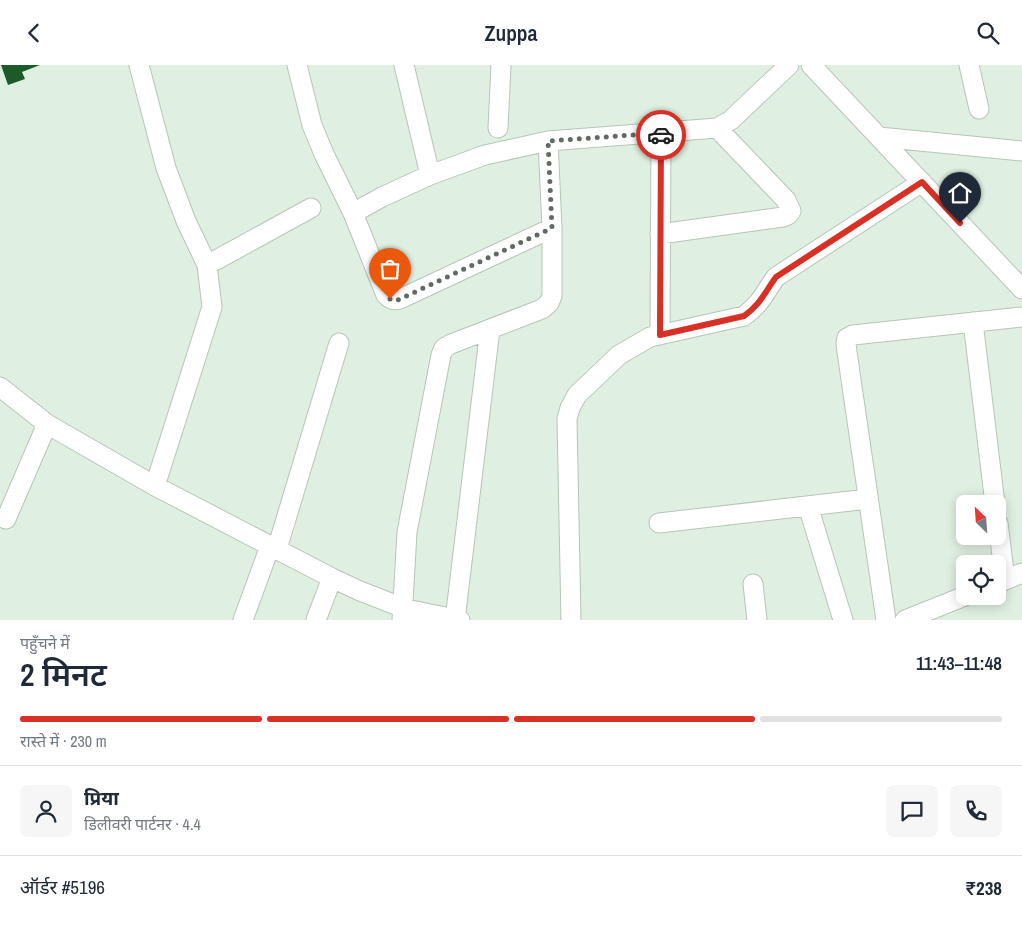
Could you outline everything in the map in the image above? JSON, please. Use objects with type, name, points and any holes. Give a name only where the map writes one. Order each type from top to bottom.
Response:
[{"type":"street","points":[[139,65],[166,168],[186,221],[207,265],[212,307],[155,486]]},
{"type":"street","points":[[297,65],[312,125],[353,213],[386,295],[390,299],[395,301],[552,228]]},
{"type":"street","points":[[404,65],[430,175]]},
{"type":"street","points":[[498,128],[502,65]]},
{"type":"street","points":[[353,213],[382,197],[430,175],[485,155],[548,141],[717,127],[731,119],[789,65]]},
{"type":"street","points":[[811,65],[1022,289]]},
{"type":"street","points":[[969,65],[978,109]]},
{"type":"street","points":[[660,234],[783,217],[791,211],[786,200],[717,127]]},
{"type":"street","points":[[660,335],[661,133]]},
{"type":"street","points":[[879,137],[1022,151]]},
{"type":"street","points":[[402,614],[407,532],[441,355],[444,348],[451,343],[542,309],[549,303],[552,296],[552,228],[548,141]]},
{"type":"street","points":[[571,620],[567,419],[570,408],[578,395],[620,355],[640,342],[660,335],[744,316],[754,309],[764,297],[776,277],[922,182]]},
{"type":"street","points":[[207,265],[310,208]]},
{"type":"street","points":[[886,620],[846,352],[847,338],[853,335],[1022,317]]},
{"type":"street","points":[[973,322],[994,495]]},
{"type":"street","points":[[0,387],[47,424],[155,486],[402,614],[457,620],[490,329]]},
{"type":"street","points":[[243,620],[274,547],[339,343]]},
{"type":"street","points":[[6,519],[47,424]]},
{"type":"street","points":[[659,523],[868,499]]},
{"type":"street","points":[[808,506],[843,620]]},
{"type":"street","points":[[1006,580],[1022,573]]},
{"type":"street","points":[[316,620],[332,577]]},
{"type":"street","points":[[753,584],[757,620]]},
{"type":"street","points":[[905,620],[956,600]]},
{"type":"building","points":[[1,65],[40,65],[22,72],[25,79],[8,85]]},
{"type":"way so far","points":[[390,299],[395,301],[400,299],[552,228],[548,141],[661,133],[661,135]]},
{"type":"route","points":[[661,135],[660,335],[744,316],[754,309],[764,297],[776,277],[922,182],[960,223]]}]
